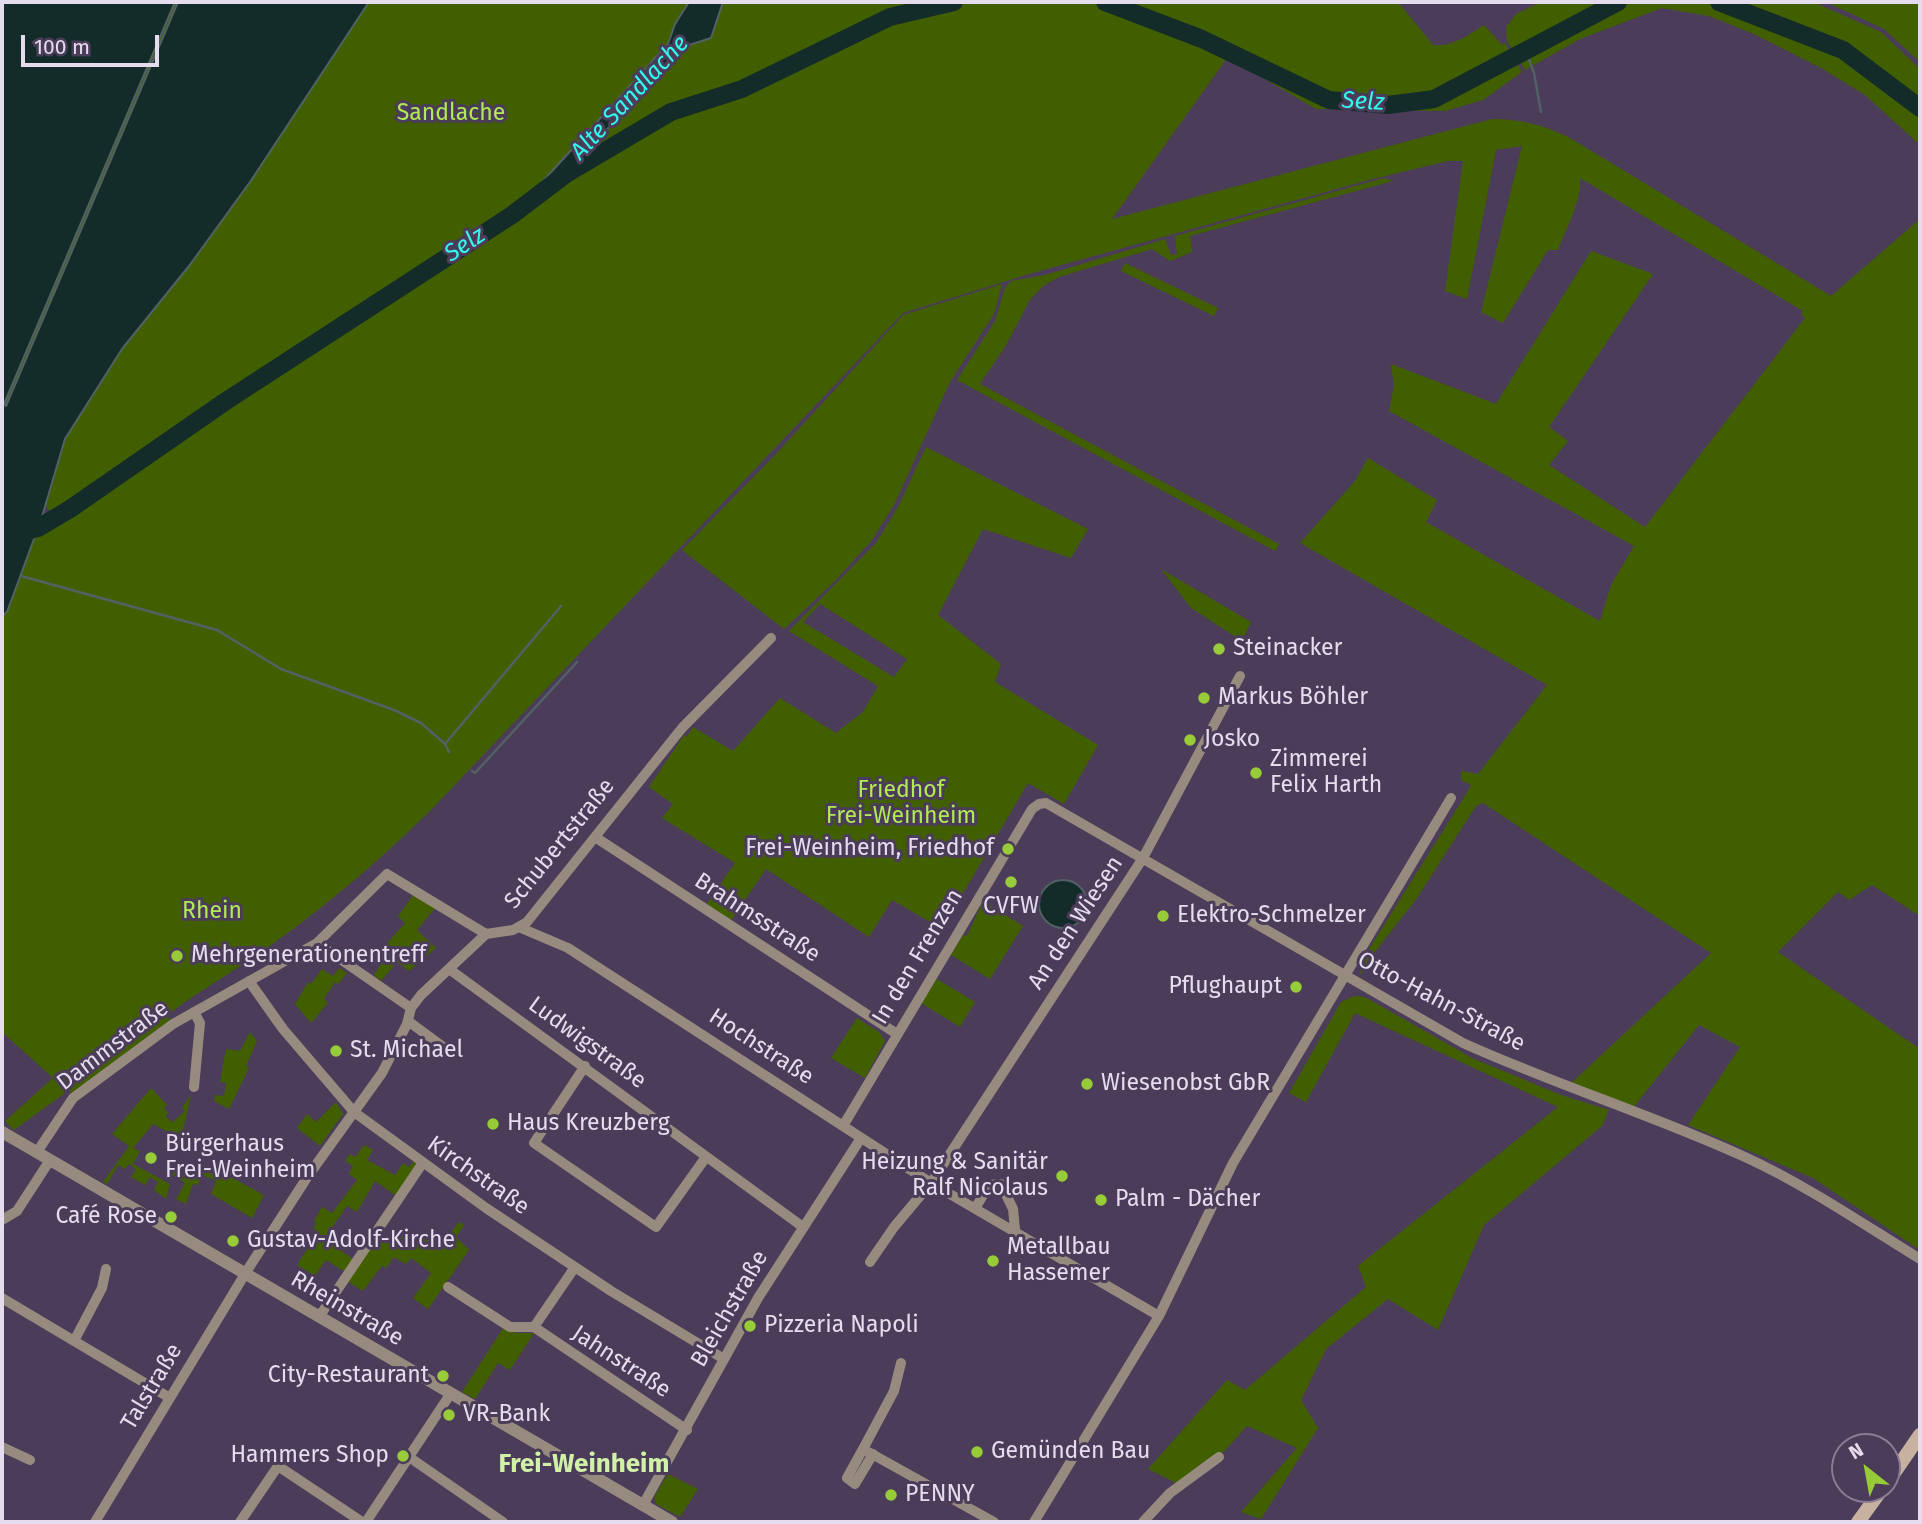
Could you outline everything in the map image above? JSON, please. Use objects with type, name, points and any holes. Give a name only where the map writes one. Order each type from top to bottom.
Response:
[{"type":"main road","points":[[1901,1463],[1920,1435]]},
{"type":"main road","points":[[1858,1522],[1872,1503]]},
{"type":"street","name":"Schubertstraße","points":[[486,934],[521,928],[682,729],[771,638]]},
{"type":"street","name":"An den Wiesen","points":[[870,1262],[894,1227],[931,1183],[1143,858],[1240,676]]},
{"type":"street","points":[[1034,1522],[1159,1316],[1233,1163],[1451,798]]},
{"type":"street","name":"Otto-Hahn-Straße","points":[[1031,812],[1039,804],[1049,804],[1451,1036],[1523,1071],[1632,1109],[1748,1158],[1815,1194],[1920,1259]]},
{"type":"street","name":"In den Frenzen","points":[[843,1126],[1031,812]]},
{"type":"street","name":"Brahmsstraße","points":[[595,837],[897,1034]]},
{"type":"street","name":"Dammstraße","points":[[37,1152],[73,1098],[173,1024],[317,943],[387,874],[486,934]]},
{"type":"street","name":"Hochstraße","points":[[521,928],[568,948],[931,1183],[1015,1229],[1159,1316]]},
{"type":"street","points":[[245,1274],[308,1176],[382,1073],[408,1021],[411,1008],[486,934]]},
{"type":"street","points":[[317,943],[411,1008]]},
{"type":"street","name":"Ludwigstraße","points":[[449,969],[803,1227]]},
{"type":"street","name":"Kirchstraße","points":[[249,981],[284,1030],[354,1112],[422,1164],[575,1267],[724,1359]]},
{"type":"street","name":"Dammstraße","points":[[194,1012],[200,1023],[194,1087]]},
{"type":"street","points":[[408,1021],[446,1049]]},
{"type":"street","points":[[585,1066],[534,1143],[656,1227],[706,1157]]},
{"type":"street","name":"Rheinstraße","points":[[2,1132],[672,1522]]},
{"type":"street","name":"Bleichstraße","points":[[643,1505],[724,1359],[803,1227],[861,1138]]},
{"type":"street","points":[[2,1220],[17,1211],[50,1160]]},
{"type":"street","points":[[319,1318],[422,1164]]},
{"type":"street","points":[[976,1207],[989,1185],[1001,1184],[1012,1203],[1015,1229]]},
{"type":"street","points":[[534,1327],[575,1267]]},
{"type":"street","points":[[74,1341],[102,1288],[106,1269]]},
{"type":"street","name":"Talstraße","points":[[95,1522],[245,1274]]},
{"type":"street","name":"Jahnstraße","points":[[448,1287],[510,1327],[534,1327],[687,1430]]},
{"type":"street","points":[[2,1298],[170,1398]]},
{"type":"street","points":[[901,1363],[894,1391],[868,1451],[994,1522]]},
{"type":"street","points":[[240,1522],[278,1466],[364,1522],[451,1393]]},
{"type":"street","points":[[2,1447],[30,1460]]},
{"type":"street","points":[[409,1457],[503,1522]]},
{"type":"street","points":[[1143,1522],[1170,1493],[1219,1457]]},
{"type":"green space","points":[[175,2],[178,2],[6,407],[3,404]]},
{"type":"green space","name":"Rhein","points":[[369,2],[1398,2],[1433,45],[1453,42],[1484,25],[1502,45],[1505,43],[1522,72],[1483,100],[1445,111],[1316,109],[1263,78],[1230,54],[1112,219],[1492,119],[1532,124],[1570,138],[1831,296],[1920,219],[1920,916],[1872,885],[1849,900],[1838,892],[1778,952],[1920,1049],[1920,1250],[1813,1178],[1688,1125],[1740,1047],[1699,1025],[1632,1109],[1568,1086],[1711,953],[1483,803],[1476,806],[1417,898],[1364,966],[1361,975],[1359,965],[1471,785],[1461,780],[1461,771],[1478,774],[1547,685],[1300,543],[1355,481],[1368,458],[1437,500],[1426,522],[1600,621],[1611,585],[1634,546],[1389,411],[1394,386],[1391,364],[1496,404],[1591,251],[1653,274],[1549,427],[1568,441],[1549,465],[1645,527],[1805,318],[1801,315],[1803,311],[1580,178],[1576,205],[1558,250],[1548,250],[1503,323],[1481,312],[1522,146],[1496,150],[1467,299],[1445,291],[1463,161],[1448,161],[1369,180],[1029,274],[903,313],[430,811],[393,846],[295,928],[180,1005],[167,1015],[170,1020],[72,1093],[68,1091],[14,1130],[5,1121],[53,1078],[2,1032],[2,616],[7,612],[38,528],[69,510],[51,512],[46,506],[65,439],[122,349],[189,266],[250,182]]},
{"type":"green space","points":[[1541,2],[1813,2],[1881,32],[1920,69],[1920,145],[1865,95],[1821,68],[1754,34],[1709,16],[1662,8],[1580,39],[1525,70],[1507,41],[1506,27],[1516,14]]},
{"type":"green space","points":[[1826,2],[1920,2],[1920,62],[1884,29]]},
{"type":"green space","points":[[1384,178],[1393,181],[1190,236],[1192,252],[1170,261],[1152,249],[1059,277],[1043,286],[1030,300],[1005,347],[980,384],[1279,544],[1275,551],[957,380],[995,321],[1005,288],[1011,281],[1045,275],[1165,239],[1171,255],[1177,254],[1175,236]]},
{"type":"green space","points":[[1125,263],[1218,308],[1214,316],[1121,271]]},
{"type":"green space","points":[[1002,284],[994,314],[950,382],[894,505],[872,540],[835,581],[784,629],[682,550],[776,454],[903,315]]},
{"type":"green space","name":"Friedhof Frei-Weinheim","points":[[926,447],[1088,529],[1071,558],[983,529],[938,615],[1001,664],[995,682],[1098,745],[1064,804],[1028,783],[942,929],[892,900],[869,937],[766,869],[730,922],[706,905],[735,863],[662,818],[673,804],[649,787],[684,735],[687,737],[693,727],[733,751],[780,698],[836,733],[863,712],[878,686],[789,631],[876,543],[898,507]],"holes":[[[820,604],[907,659],[894,677],[803,622]]]},
{"type":"green space","points":[[1161,569],[1251,622],[1242,641],[1191,608]]},
{"type":"green space","points":[[414,894],[436,907],[417,930],[436,948],[409,971],[397,962],[381,981],[374,975],[383,961],[377,955],[405,923],[398,916]]},
{"type":"green space","points":[[983,901],[1023,926],[990,979],[951,955],[963,935],[967,936]]},
{"type":"green space","points":[[339,968],[347,973],[338,984],[335,982],[324,999],[328,1003],[311,1023],[295,1004],[308,982],[311,984],[322,969],[333,976]]},
{"type":"green space","points":[[937,979],[975,1002],[960,1027],[921,1003]]},
{"type":"green space","points":[[1354,996],[1365,997],[1472,1058],[1561,1095],[1609,1110],[1602,1126],[1484,1225],[1438,1330],[1388,1299],[1326,1349],[1301,1400],[1318,1428],[1261,1519],[1241,1512],[1297,1448],[1247,1426],[1219,1457],[1180,1485],[1148,1469],[1227,1380],[1245,1390],[1366,1287],[1358,1266],[1558,1107],[1355,1013],[1306,1102],[1289,1093],[1341,1002]]},
{"type":"green space","points":[[857,1018],[880,1033],[885,1041],[865,1078],[831,1058]]},
{"type":"green space","points":[[250,1032],[257,1041],[246,1066],[249,1068],[229,1109],[214,1101],[215,1095],[224,1096],[226,1083],[220,1082],[226,1049],[240,1051]]},
{"type":"green space","points":[[151,1088],[167,1105],[164,1109],[168,1112],[166,1117],[173,1122],[185,1111],[182,1108],[191,1095],[181,1139],[153,1124],[133,1148],[140,1151],[133,1164],[170,1184],[166,1199],[154,1190],[158,1182],[150,1177],[145,1185],[131,1177],[136,1169],[129,1164],[125,1169],[118,1165],[107,1184],[103,1182],[129,1146],[112,1134]]},
{"type":"green space","points":[[336,1102],[343,1114],[320,1146],[297,1128],[307,1114],[316,1122]]},
{"type":"green space","points":[[364,1145],[373,1150],[367,1160],[395,1175],[403,1163],[409,1167],[414,1161],[418,1164],[396,1196],[375,1181],[357,1212],[347,1206],[324,1239],[353,1259],[345,1272],[326,1260],[315,1276],[297,1265],[318,1232],[313,1228],[316,1224],[314,1221],[322,1207],[332,1213],[357,1180],[349,1174],[353,1166],[345,1161],[350,1154],[355,1157]]},
{"type":"green space","points":[[176,1160],[227,1175],[264,1195],[252,1218],[211,1194],[216,1181],[202,1175],[198,1185],[193,1184],[186,1204],[176,1199],[185,1183],[172,1175]]},
{"type":"green space","points":[[459,1222],[464,1225],[456,1237],[469,1250],[428,1309],[413,1298],[431,1273],[411,1258],[406,1264],[394,1257],[386,1268],[382,1266],[363,1291],[347,1281],[381,1235],[394,1244],[406,1232],[421,1242],[425,1237],[430,1240],[436,1233],[446,1239]]},
{"type":"green space","points":[[503,1328],[516,1333],[534,1333],[510,1370],[498,1363],[475,1399],[462,1392]]},
{"type":"green space","points":[[668,1474],[698,1489],[680,1517],[656,1504],[654,1497]]},
{"type":"water","points":[[2,2],[175,2],[4,404],[6,406],[178,2],[369,2],[250,182],[189,266],[122,349],[65,439],[41,520],[7,612],[2,616]]},
{"type":"water","name":"Sandlache","points":[[689,2],[723,2],[711,38],[683,47],[566,174],[512,215],[668,44],[675,24]]},
{"type":"water","points":[[1063,880],[1080,887],[1087,904],[1080,921],[1063,928],[1046,921],[1039,904],[1046,887]]},
{"type":"waterway","name":"Selz","points":[[2,537],[38,528],[70,509],[226,401],[512,215],[566,174],[671,112],[742,89],[890,17],[954,2]]},
{"type":"waterway","name":"Selz","points":[[1105,2],[1202,39],[1329,100],[1388,105],[1434,99],[1618,2]]},
{"type":"waterway","name":"Selz","points":[[1719,2],[1843,50],[1920,108]]},
{"type":"waterway","points":[[1525,49],[1534,73],[1541,112]]},
{"type":"waterway","points":[[21,576],[217,630],[281,669],[394,710],[421,723],[445,744],[561,606]]},
{"type":"waterway","points":[[472,771],[475,773],[577,662]]},
{"type":"waterway","points":[[445,744],[449,752]]},
{"type":"place","name":"Steinacker","points":[[1219,649]]},
{"type":"place","name":"Markus Böhler","points":[[1204,698]]},
{"type":"place","name":"Josko","points":[[1190,740]]},
{"type":"place","name":"Zimmerei Felix Harth","points":[[1256,773]]},
{"type":"place","name":"Frei-Weinheim, Friedhof","points":[[1008,849]]},
{"type":"place","name":"CVFW","points":[[1011,882]]},
{"type":"place","name":"Elektro-Schmelzer","points":[[1163,916]]},
{"type":"place","name":"Mehrgenerationentreff","points":[[177,956]]},
{"type":"place","name":"Pflughaupt","points":[[1296,987]]},
{"type":"place","name":"St. Michael","points":[[336,1051]]},
{"type":"place","name":"Wiesenobst GbR","points":[[1087,1084]]},
{"type":"place","name":"Haus Kreuzberg","points":[[493,1124]]},
{"type":"place","name":"Bürgerhaus Frei-Weinheim","points":[[151,1158]]},
{"type":"place","name":"Heizung & Sanitär Ralf Nicolaus","points":[[1062,1176]]},
{"type":"place","name":"Palm - Dächer","points":[[1101,1200]]},
{"type":"place","name":"Café Rose","points":[[171,1217]]},
{"type":"place","name":"Gustav-Adolf-Kirche","points":[[233,1241]]},
{"type":"place","name":"Metallbau Hassemer","points":[[993,1261]]},
{"type":"place","name":"Pizzeria Napoli","points":[[750,1326]]},
{"type":"place","name":"City-Restaurant","points":[[443,1376]]},
{"type":"place","name":"VR-Bank","points":[[449,1415]]},
{"type":"place","name":"Gemünden Bau","points":[[977,1452]]},
{"type":"place","name":"Hammers Shop","points":[[403,1456]]},
{"type":"place","name":"PENNY","points":[[891,1495]]},
{"type":"district","name":"Frei-Weinheim","points":[[584,1465]]},
{"type":"water label","name":"Alte Sandlache","points":[[630,98]]}]
